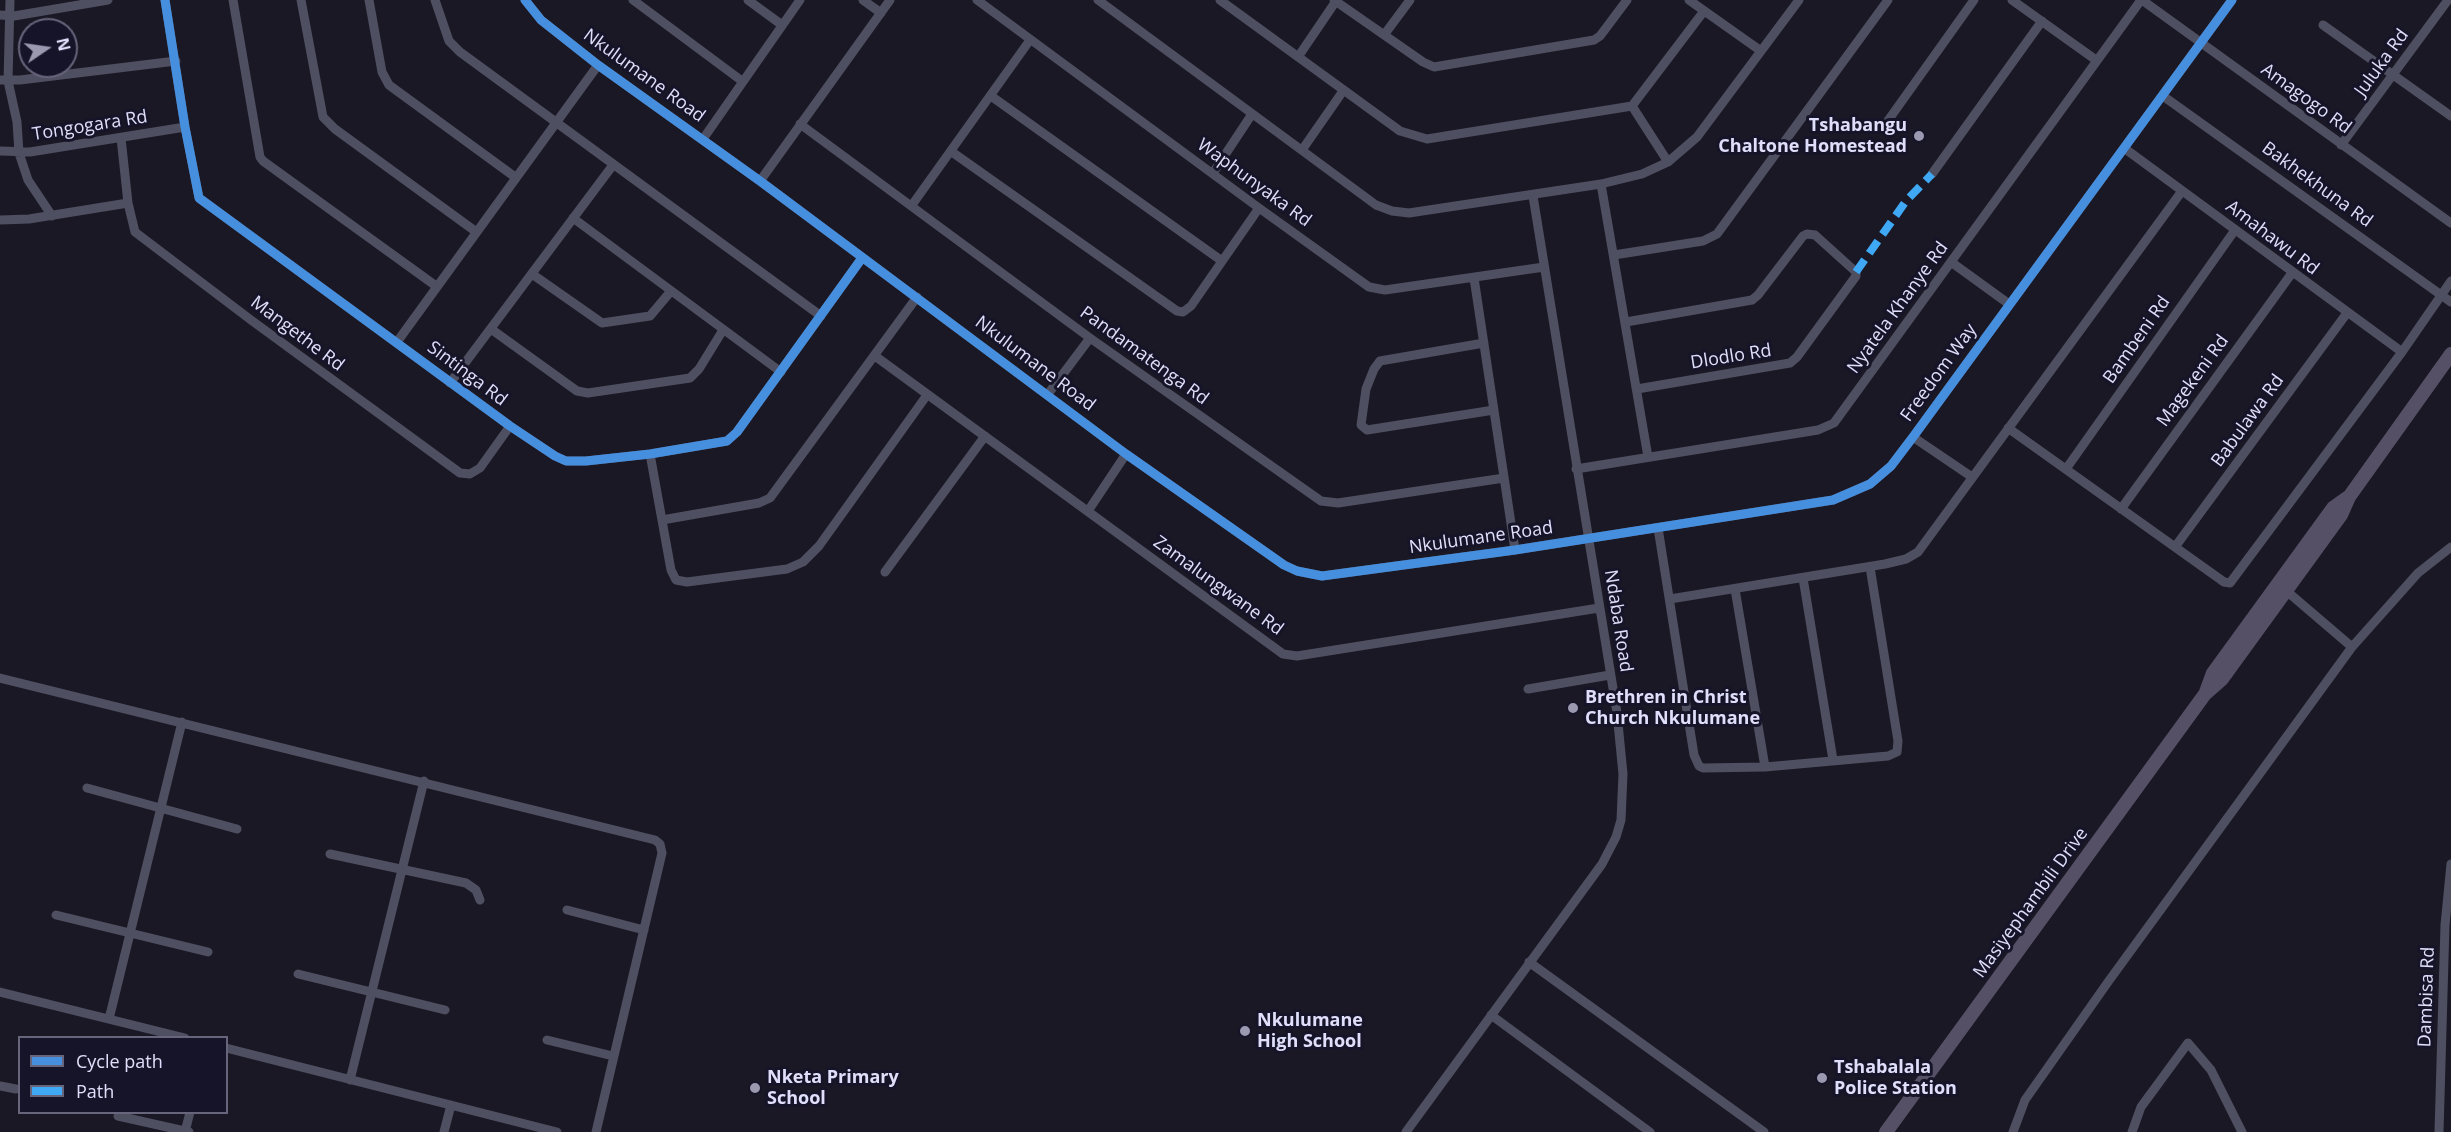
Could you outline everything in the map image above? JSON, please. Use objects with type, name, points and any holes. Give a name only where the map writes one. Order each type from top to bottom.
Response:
[{"type":"main road","name":"Masiyephambili Drive","points":[[1886,1132],[2205,694],[2213,673],[2282,587],[2333,508],[2349,496],[2451,354]]},
{"type":"street","points":[[10,0],[4,16],[4,81],[17,122],[19,153],[28,180],[52,216]]},
{"type":"street","points":[[4,16],[108,0]]},
{"type":"street","name":"Sintinga Rd","points":[[165,0],[199,198],[510,426],[566,461],[650,454],[727,441],[737,432],[862,258]]},
{"type":"street","points":[[233,0],[260,157],[436,286]]},
{"type":"street","points":[[301,0],[323,117],[335,129],[476,231]]},
{"type":"street","points":[[369,0],[382,72],[389,85],[516,177]]},
{"type":"street","points":[[435,0],[453,46],[821,316]]},
{"type":"street","name":"Nkulumane Road","points":[[525,0],[541,20],[598,64],[760,181],[1126,454],[1284,565],[1303,573],[1322,576],[1339,575],[1587,538]]},
{"type":"street","points":[[633,0],[742,81]]},
{"type":"street","points":[[748,0],[782,25]]},
{"type":"street","points":[[702,139],[800,0]]},
{"type":"street","points":[[863,0],[881,13]]},
{"type":"street","points":[[760,181],[890,0]]},
{"type":"street","name":"Waphunyaka Rd","points":[[977,0],[1259,208],[1374,289],[1385,290],[1544,267]]},
{"type":"street","points":[[1098,0],[1376,205],[1392,211],[1410,213],[1601,184],[1642,174],[1668,162],[1697,137],[1799,0]]},
{"type":"street","points":[[1220,0],[1401,131],[1427,140],[1632,106],[1704,11]]},
{"type":"street","points":[[1384,35],[1410,0]]},
{"type":"street","points":[[1298,57],[1336,1],[1423,62],[1439,66],[1594,40],[1600,36],[1627,0]]},
{"type":"street","points":[[1689,0],[1761,51]]},
{"type":"street","points":[[1614,255],[1703,241],[1717,234],[1888,0]]},
{"type":"street","points":[[1882,129],[1974,0]]},
{"type":"street","points":[[2012,0],[2096,60]]},
{"type":"street","name":"Amagogo Rd","points":[[2142,0],[2451,223]]},
{"type":"street","name":"Nyatela Khanye Rd","points":[[1576,469],[1818,430],[1833,423],[2142,0]]},
{"type":"street","name":"Freedom Way","points":[[1587,538],[1833,500],[1846,496],[1881,476],[1913,437],[2232,0]]},
{"type":"street","name":"Juluka Rd","points":[[2341,145],[2449,1]]},
{"type":"street","points":[[1932,174],[2042,21]]},
{"type":"street","points":[[2323,25],[2451,116]]},
{"type":"street","points":[[912,205],[1030,40]]},
{"type":"street","points":[[4,81],[176,61]]},
{"type":"street","points":[[397,342],[598,64]]},
{"type":"street","points":[[1302,150],[1343,91]]},
{"type":"street","points":[[991,96],[1222,261]]},
{"type":"street","name":"Bakhekhuna Rd","points":[[2163,96],[2451,302]]},
{"type":"street","points":[[1632,106],[1668,162]]},
{"type":"street","points":[[1213,173],[1252,114]]},
{"type":"street","name":"Pandamatenga Rd","points":[[800,124],[1090,338],[1321,501],[1338,503],[1504,478]]},
{"type":"street","name":"Tongogara Rd","points":[[0,151],[19,153],[185,127]]},
{"type":"street","name":"Mangethe Rd","points":[[121,138],[128,203],[133,227],[139,237],[460,473],[470,474],[480,468],[510,426]]},
{"type":"street","name":"Amahawu Rd","points":[[2124,148],[2402,352]]},
{"type":"street","points":[[952,152],[1171,309],[1183,312],[1191,306],[1259,208]]},
{"type":"street","points":[[450,383],[613,165]]},
{"type":"street","points":[[1601,184],[1648,457]]},
{"type":"street","points":[[1671,599],[1870,567],[1906,559],[1918,552],[2182,191]]},
{"type":"street","name":"Ndaba Road","points":[[1406,1132],[1602,864],[1616,837],[1621,820],[1623,774],[1610,675],[1533,196]]},
{"type":"street","points":[[0,220],[52,216],[128,203]]},
{"type":"street","points":[[573,218],[781,372]]},
{"type":"street","name":"Bambeni Rd","points":[[2066,469],[2235,230]]},
{"type":"street","name":"Dlodlo Rd","points":[[1626,322],[1752,300],[1807,234],[1815,235],[1856,272],[1856,276],[1797,357],[1790,363],[1637,389]]},
{"type":"street","points":[[1951,262],[2010,304]]},
{"type":"street","name":"Magekeni Rd","points":[[2121,509],[2292,273]]},
{"type":"street","points":[[532,274],[602,323],[650,316],[671,291]]},
{"type":"street","points":[[1474,278],[1515,550]]},
{"type":"street","points":[[2008,428],[2224,582],[2232,582],[2402,352],[2451,281]]},
{"type":"street","points":[[662,520],[759,503],[770,498],[917,297]]},
{"type":"street","name":"Babulawa Rd","points":[[2175,547],[2347,313]]},
{"type":"street","points":[[491,329],[577,391],[588,393],[690,378],[699,369],[723,330]]},
{"type":"street","points":[[1048,394],[1090,338]]},
{"type":"street","points":[[1484,343],[1380,361],[1366,389],[1360,425],[1367,430],[1494,410]]},
{"type":"street","name":"Zamalungwane Rd","points":[[875,357],[1277,650],[1290,656],[1599,608]]},
{"type":"street","points":[[650,454],[671,570],[676,580],[681,582],[776,570],[798,565],[808,558],[824,540],[927,395]]},
{"type":"street","points":[[885,572],[984,436]]},
{"type":"street","points":[[1913,437],[1972,477]]},
{"type":"street","points":[[1088,512],[1126,454]]},
{"type":"street","points":[[1658,528],[1696,761],[1699,766],[1709,768],[1765,767],[1893,755],[1898,748],[1870,567]]},
{"type":"street","points":[[2013,1132],[2025,1100],[2031,1091],[2352,647],[2418,573],[2451,547]]},
{"type":"street","points":[[1803,578],[1833,760]]},
{"type":"street","points":[[2282,587],[2352,647]]},
{"type":"street","points":[[1735,589],[1765,767]]},
{"type":"street","points":[[1528,689],[1610,675]]},
{"type":"street","points":[[0,678],[655,840],[660,844],[662,853],[596,1132]]},
{"type":"street","points":[[109,1019],[182,722]]},
{"type":"street","points":[[350,1080],[424,782]]},
{"type":"street","points":[[87,788],[237,829]]},
{"type":"street","points":[[330,854],[466,883],[477,890],[480,900]]},
{"type":"street","name":"Dambisa Rd","points":[[2439,1132],[2451,864]]},
{"type":"street","points":[[567,910],[644,930]]},
{"type":"street","points":[[56,915],[208,952]]},
{"type":"street","points":[[1529,962],[1764,1132]]},
{"type":"street","points":[[298,974],[371,994],[445,1010]]},
{"type":"street","points":[[0,992],[177,1036]]},
{"type":"street","points":[[1491,1015],[1650,1132]]},
{"type":"street","points":[[546,1040],[613,1056]]},
{"type":"street","points":[[2132,1132],[2141,1107],[2188,1043],[2211,1070],[2241,1132]]},
{"type":"street","points":[[228,1049],[557,1132]]},
{"type":"street","points":[[0,1086],[16,1089]]},
{"type":"street","points":[[444,1132],[451,1105]]},
{"type":"street","points":[[118,1116],[186,1132],[190,1114]]},
{"type":"marked path","points":[[1856,272],[1906,201],[1932,174]]},
{"type":"cycle path","points":[[165,0],[199,198],[510,426],[566,461],[650,454],[727,441],[737,432],[862,258]]},
{"type":"cycle path","points":[[525,0],[541,20],[598,65],[760,181],[1126,454],[1284,565],[1297,571],[1322,576],[1515,550],[1833,500],[1870,484],[1891,466],[1913,437],[2232,0]]},
{"type":"place","name":"Tshabangu Chaltone Homestead","points":[[1919,136]]},
{"type":"place","name":"Brethren in Christ Church Nkulumane","points":[[1573,708]]},
{"type":"place","name":"Nkulumane High School","points":[[1245,1031]]},
{"type":"place","name":"Tshabalala Police Station","points":[[1822,1078]]},
{"type":"place","name":"Nketa Primary School","points":[[755,1088]]}]
